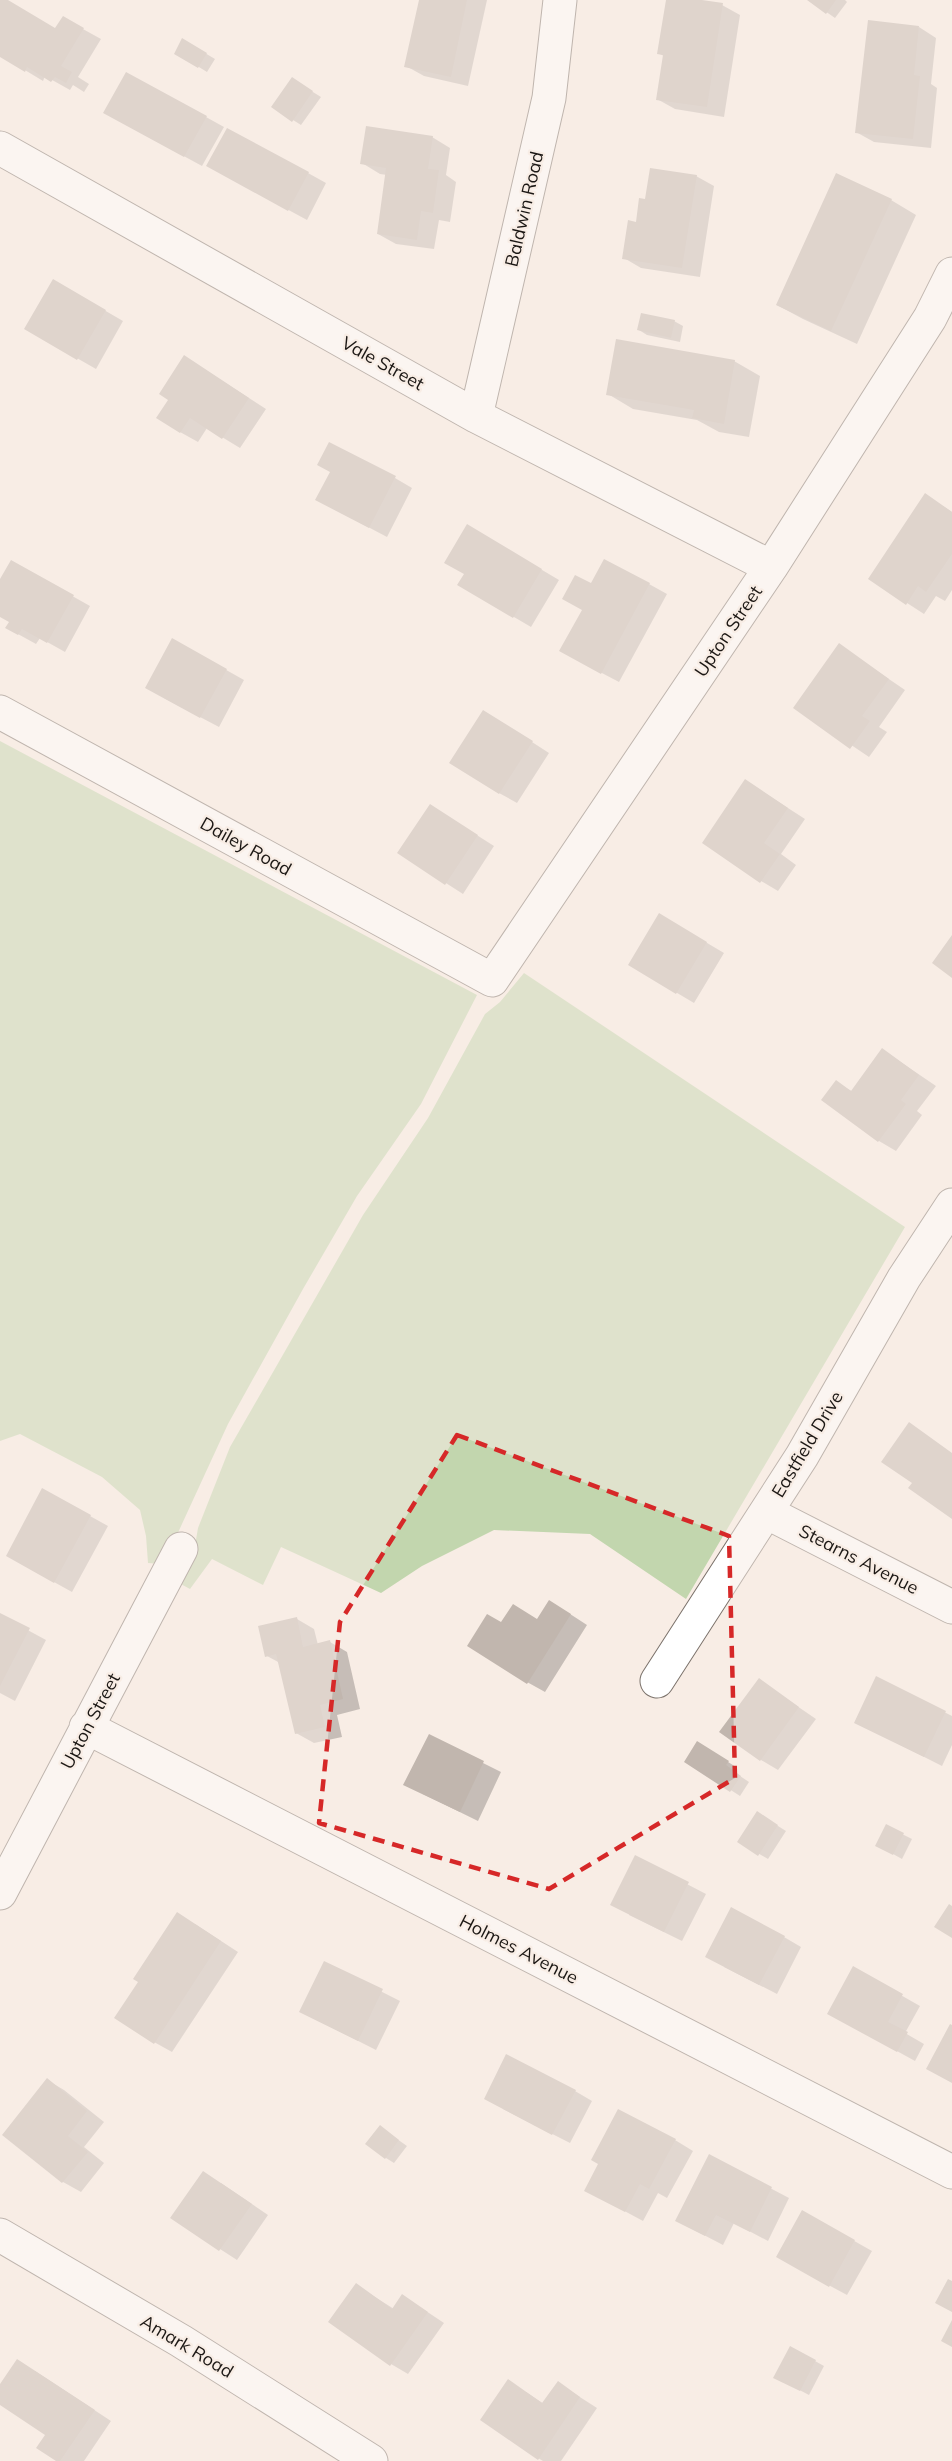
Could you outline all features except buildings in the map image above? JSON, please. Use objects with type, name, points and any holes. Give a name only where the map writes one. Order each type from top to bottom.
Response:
[{"type":"street","name":"Baldwin Road","points":[[476,416],[549,98],[560,0]]},
{"type":"street","name":"Vale Street","points":[[0,148],[476,416],[771,567]]},
{"type":"street","name":"Upton Street","points":[[492,980],[771,567],[930,318],[952,274]]},
{"type":"street","name":"Dailey Road","points":[[0,712],[492,980]]},
{"type":"street","name":"Eastfield Drive","points":[[657,1681],[802,1456],[904,1278],[952,1205]]},
{"type":"street","name":"Stearns Avenue","points":[[766,1512],[952,1607]]},
{"type":"street","name":"Upton Street","points":[[0,1893],[181,1549]]},
{"type":"street","name":"Holmes Avenue","points":[[86,1727],[952,2172]]},
{"type":"street","name":"Amark Road","points":[[0,2235],[181,2341],[371,2461]]},
{"type":"highlighted area","points":[[457,1435],[729,1536],[735,1778],[549,1889],[319,1823],[340,1622]]},
{"type":"green space","points":[[0,741],[477,995],[421,1104],[357,1196],[228,1424],[176,1537],[161,1564],[148,1563],[146,1536],[140,1510],[102,1477],[20,1434],[0,1441]]},
{"type":"green space","points":[[524,973],[905,1227],[686,1599],[590,1534],[494,1530],[422,1566],[381,1593],[281,1547],[263,1585],[212,1559],[190,1589],[177,1582],[193,1557],[198,1528],[230,1447],[363,1215],[428,1118],[485,1014],[500,1002]]}]
